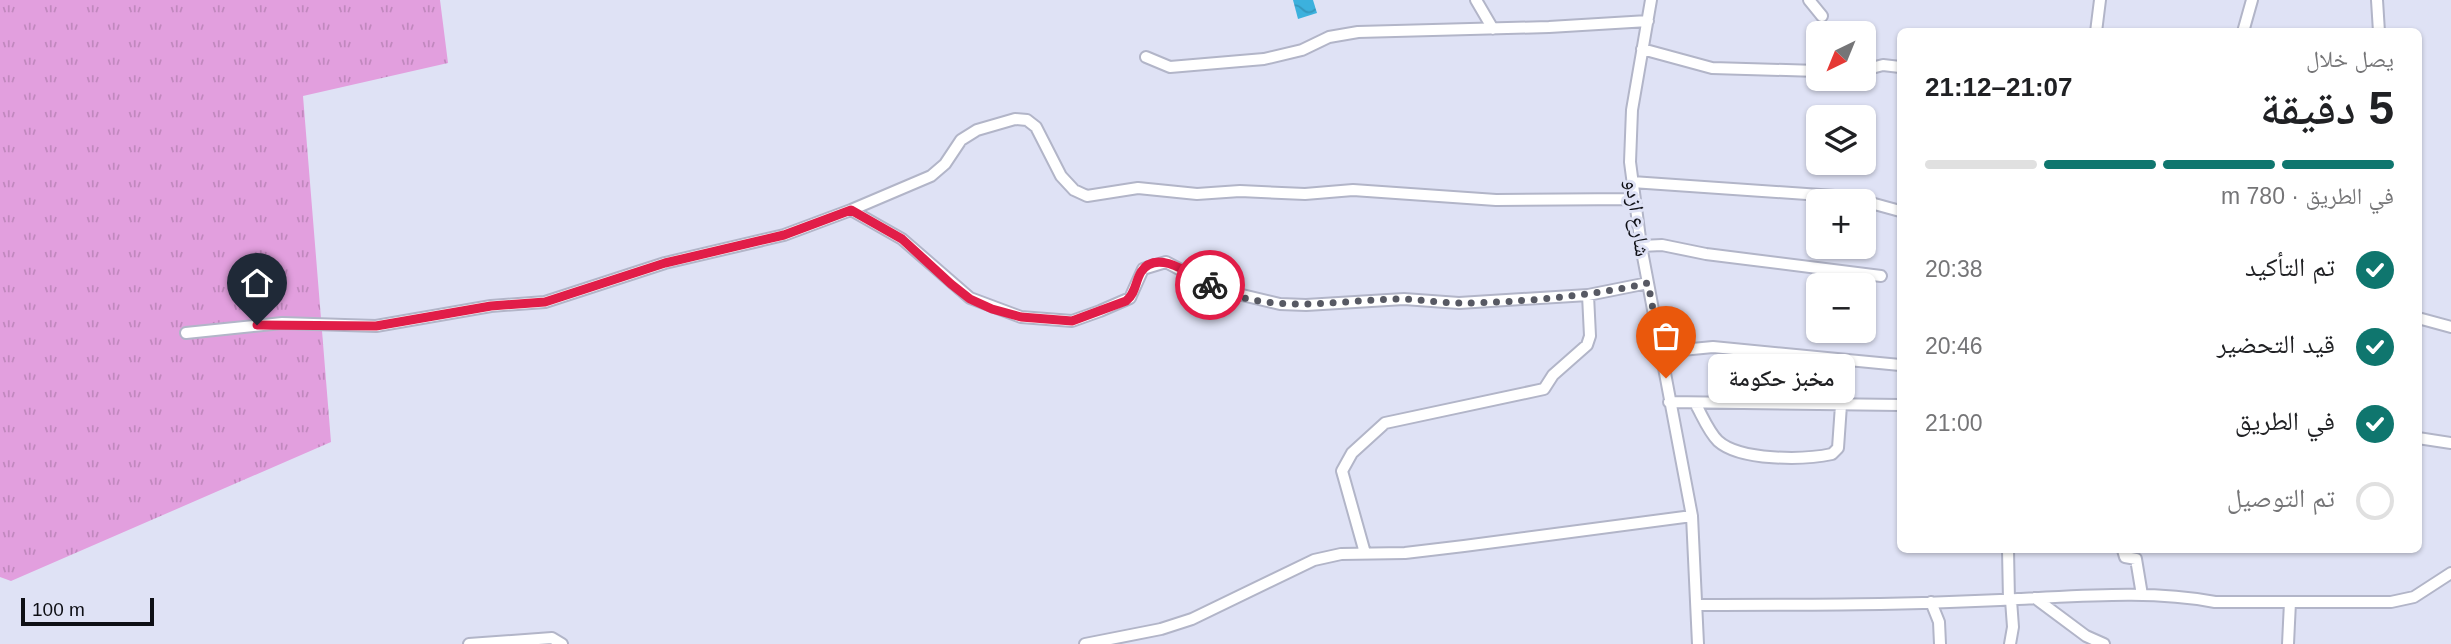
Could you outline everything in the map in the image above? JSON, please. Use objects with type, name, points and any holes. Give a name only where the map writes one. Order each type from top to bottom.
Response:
[{"type":"street","points":[[1476,0],[1493,29]]},
{"type":"street","name":"شارع ازدو","points":[[1651,0],[1632,110],[1632,182],[1641,246],[1692,516],[1698,644]]},
{"type":"street","points":[[1809,0],[1822,16]]},
{"type":"street","points":[[2096,28],[2100,0]]},
{"type":"street","points":[[2244,28],[2252,0]]},
{"type":"street","points":[[2377,0],[2379,28]]},
{"type":"street","points":[[1146,57],[1162,65],[1180,66],[1276,56],[1329,37],[1359,32],[1648,21]]},
{"type":"street","points":[[1642,49],[1712,68],[1806,71]]},
{"type":"street","points":[[1876,67],[1897,67]]},
{"type":"street","points":[[186,332],[282,323],[376,326],[491,306],[545,302],[665,263],[784,235],[851,210],[931,176],[945,164],[961,140],[977,130],[1015,119],[1027,120],[1036,127],[1060,176],[1074,190],[1087,195],[1138,188],[1197,194],[1240,191],[1305,194],[1353,190],[1496,200],[1634,199]]},
{"type":"street","points":[[1632,182],[1849,197],[1897,210]]},
{"type":"street","points":[[851,210],[902,239],[970,299],[992,309],[1050,321],[1072,321],[1126,301],[1143,269],[1166,262],[1217,289],[1280,304],[1404,299],[1459,303],[1588,295],[1648,283]]},
{"type":"street","points":[[1641,246],[1662,245],[1706,254],[1881,276]]},
{"type":"street","points":[[1365,553],[1343,481],[1342,471],[1352,453],[1385,423],[1544,389],[1553,375],[1587,345],[1590,336],[1588,295]]},
{"type":"street","points":[[2422,319],[2451,327]]},
{"type":"street","points":[[1661,352],[1713,347],[1897,365]]},
{"type":"street","points":[[1670,402],[1897,405]]},
{"type":"street","points":[[1695,402],[1707,426],[1724,445],[1740,452],[1774,456],[1832,454],[1838,448],[1841,405]]},
{"type":"street","points":[[2422,439],[2451,443]]},
{"type":"street","points":[[1085,644],[1161,629],[1192,619],[1314,560],[1365,553],[1464,546],[1692,516]]},
{"type":"street","points":[[2008,553],[2013,627],[2010,644]]},
{"type":"street","points":[[2124,553],[2125,557],[2136,559],[2142,595]]},
{"type":"street","points":[[1698,605],[1931,602],[2142,595],[2179,595],[2215,601],[2402,601],[2451,573]]},
{"type":"street","points":[[2035,598],[2086,636],[2104,644]]},
{"type":"street","points":[[1931,602],[1940,622],[1940,644]]},
{"type":"street","points":[[2288,644],[2290,602]]},
{"type":"street","points":[[469,644],[552,638],[562,644]]},
{"type":"green space","points":[[0,0],[440,0],[448,63],[303,96],[331,442],[11,581],[0,577]]},
{"type":"water","points":[[1293,0],[1313,0],[1317,13],[1298,19]]},
{"type":"way so far","points":[[1210,285],[1280,304],[1306,305],[1404,299],[1459,303],[1588,295],[1648,283],[1666,378]]},
{"type":"place","name":"مخبز حكومة","points":[[1666,378]]},
{"type":"route","points":[[257,325],[308,323],[376,326],[401,324],[491,306],[545,302],[665,263],[784,235],[851,210],[902,239],[970,299],[992,309],[1021,317],[1072,321],[1126,301],[1130,298],[1143,269],[1155,263],[1166,262],[1210,285]]}]
